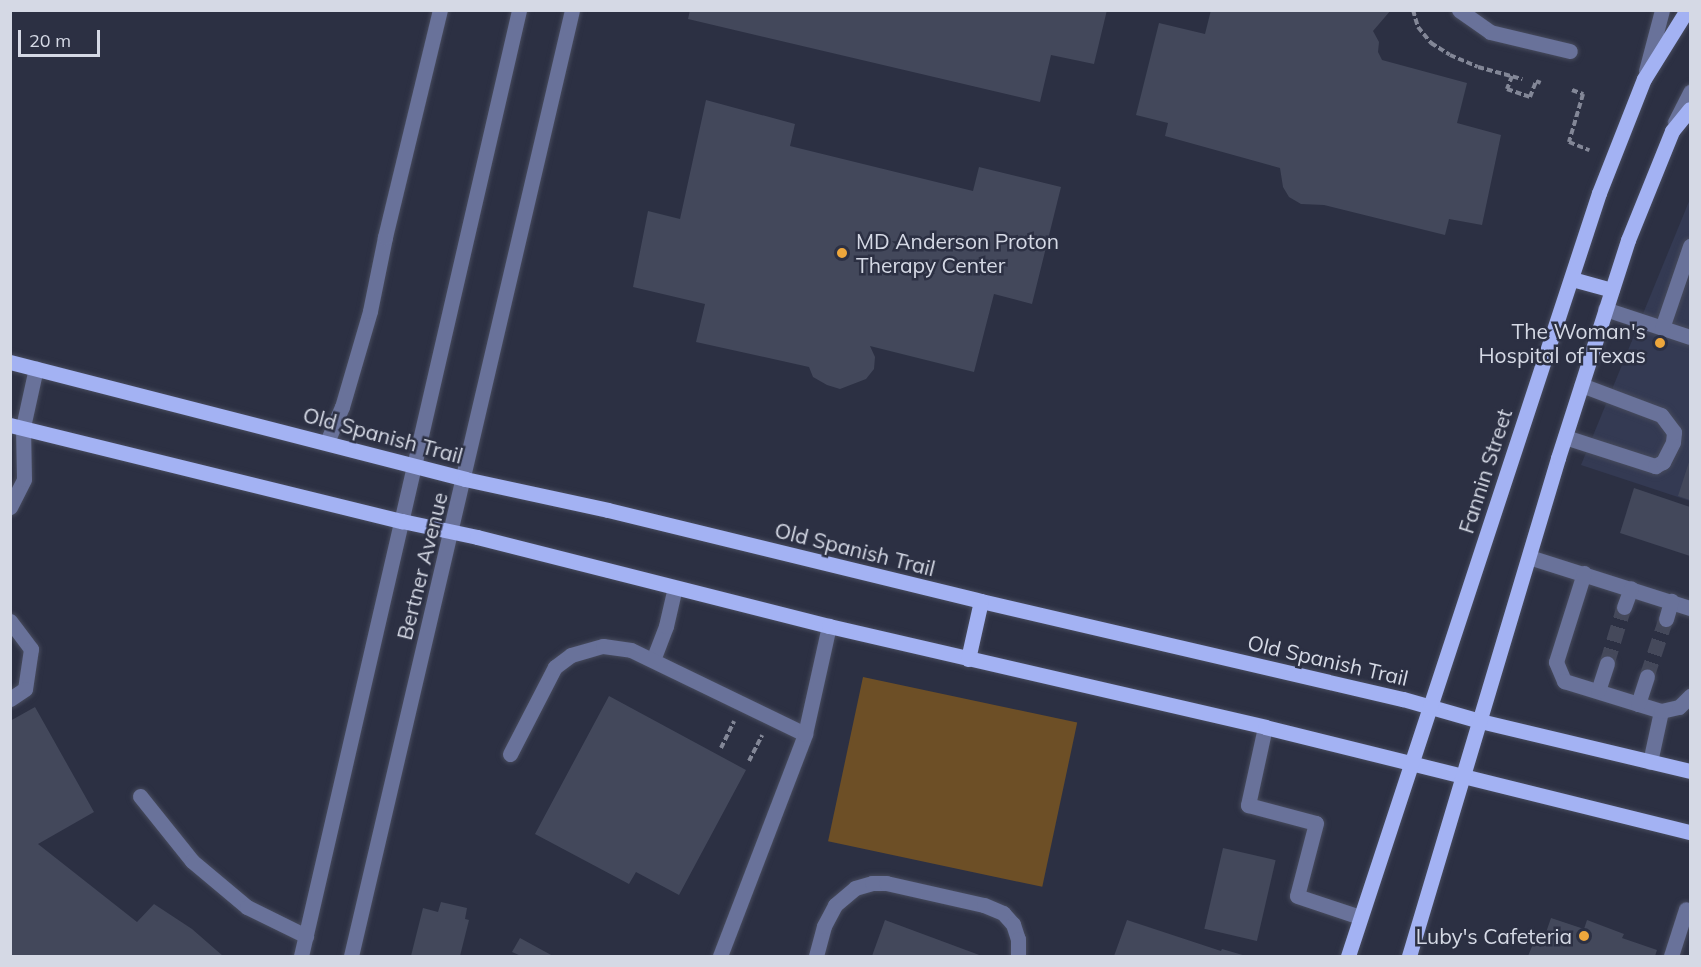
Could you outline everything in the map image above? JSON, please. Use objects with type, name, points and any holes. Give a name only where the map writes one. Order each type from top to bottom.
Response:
[{"type":"main road","name":"Fannin Street","points":[[1348,957],[1599,194],[1644,80],[1687,10]]},
{"type":"main road","points":[[1409,957],[1462,775],[1605,309],[1628,240],[1672,131],[1690,109]]},
{"type":"main road","points":[[1572,279],[1612,290]]},
{"type":"main road","name":"Old Spanish Trail","points":[[10,362],[465,479],[619,513],[981,601],[1430,705],[1480,721],[1690,771]]},
{"type":"main road","points":[[17,426],[402,521],[452,531],[829,626],[1265,727],[1690,832]]},
{"type":"main road","points":[[968,659],[981,601]]},
{"type":"street","points":[[327,442],[342,407],[370,311],[385,237],[440,10]]},
{"type":"street","name":"Bertner Avenue","points":[[302,957],[402,521],[417,465],[519,10]]},
{"type":"street","name":"Bertner Avenue","points":[[351,957],[465,479],[572,10]]},
{"type":"street","points":[[1459,10],[1490,32],[1570,51]]},
{"type":"street","points":[[1644,80],[1662,10]]},
{"type":"street","points":[[1672,131],[1690,92]]},
{"type":"street","points":[[1662,328],[1690,246]]},
{"type":"street","points":[[1605,309],[1690,337]]},
{"type":"street","points":[[10,507],[24,479],[17,426],[36,368]]},
{"type":"street","points":[[1565,437],[1655,466],[1663,462],[1674,442],[1674,432],[1661,415],[1581,385]]},
{"type":"street","points":[[1529,557],[1690,608]]},
{"type":"street","points":[[1584,573],[1556,662],[1564,681],[1661,711],[1679,707],[1690,696]]},
{"type":"street","points":[[653,660],[666,626],[675,588]]},
{"type":"street","points":[[1624,607],[1631,588]]},
{"type":"street","points":[[1665,619],[1671,601]]},
{"type":"street","points":[[10,621],[31,649],[25,689],[10,699]]},
{"type":"street","points":[[720,957],[805,734],[829,626]]},
{"type":"street","points":[[510,754],[555,667],[571,655],[603,646],[631,650],[805,734]]},
{"type":"street","points":[[1598,691],[1607,663]]},
{"type":"street","points":[[1638,704],[1647,676]]},
{"type":"street","points":[[1650,762],[1661,711]]},
{"type":"street","points":[[1265,727],[1248,805],[1316,823],[1298,896],[1360,917]]},
{"type":"street","points":[[140,796],[192,861],[247,907],[306,936]]},
{"type":"street","points":[[816,957],[824,926],[835,905],[855,888],[872,883],[886,883],[984,905],[1003,913],[1013,924],[1018,939],[1018,957]]},
{"type":"street","points":[[1671,957],[1686,909]]},
{"type":"path","points":[[1413,10],[1418,27],[1431,42],[1450,55],[1479,67],[1522,79]]},
{"type":"path","points":[[1512,76],[1507,89],[1530,97],[1536,81],[1541,83]]},
{"type":"path","points":[[1572,90],[1583,93],[1569,142],[1588,150]]},
{"type":"path","points":[[721,748],[742,704]]},
{"type":"path","points":[[749,761],[770,717]]},
{"type":"shaded area","name":"The Woman's Hospital of Texas","points":[[1690,199],[1690,501],[1581,465]]},
{"type":"shaded area","points":[[863,677],[1077,723],[1042,887],[828,841]]},
{"type":"building","points":[[690,10],[1107,10],[1094,64],[1051,55],[1040,102],[688,19]]},
{"type":"building","points":[[1211,10],[1391,10],[1373,31],[1379,42],[1378,52],[1382,60],[1467,83],[1457,123],[1501,135],[1482,225],[1449,219],[1445,235],[1324,205],[1301,204],[1289,197],[1283,187],[1280,168],[1165,136],[1168,123],[1136,115],[1159,23],[1205,34]]},
{"type":"building","name":"MD Anderson Proton Therapy Center","points":[[706,100],[795,124],[790,146],[973,191],[979,167],[1061,187],[1032,304],[994,294],[974,372],[870,346],[875,357],[874,369],[866,379],[840,389],[813,377],[809,367],[696,342],[705,304],[633,287],[648,211],[680,219]]},
{"type":"building","points":[[1690,459],[1690,500],[1678,496]]},
{"type":"building","points":[[1634,488],[1690,507],[1690,556],[1620,533]]},
{"type":"building","points":[[609,696],[746,770],[679,895],[636,872],[629,884],[535,834]]},
{"type":"building","points":[[35,707],[94,812],[38,844],[137,922],[154,904],[192,929],[223,956],[10,956],[10,721]]},
{"type":"building","points":[[1223,848],[1276,860],[1257,941],[1204,929]]},
{"type":"building","points":[[441,902],[467,908],[465,919],[469,920],[460,956],[411,956],[423,908],[438,912]]},
{"type":"building","name":"Luby's Cafeteria","points":[[1551,918],[1584,929],[1587,920],[1624,934],[1622,938],[1657,950],[1655,956],[1528,956],[1533,944],[1541,947]]},
{"type":"building","points":[[885,920],[982,956],[872,956]]},
{"type":"building","points":[[1127,920],[1221,951],[1222,949],[1246,956],[1114,956]]},
{"type":"building","points":[[520,938],[553,956],[521,956],[512,952]]},
{"type":"tunnel","points":[[1607,663],[1624,607]]},
{"type":"tunnel","points":[[1647,676],[1666,619]]},
{"type":"place","name":"MD Anderson Proton Therapy Center","points":[[842,253]]},
{"type":"place","name":"The Woman's Hospital of Texas","points":[[1660,343]]},
{"type":"place","name":"Luby's Cafeteria","points":[[1584,936]]}]
